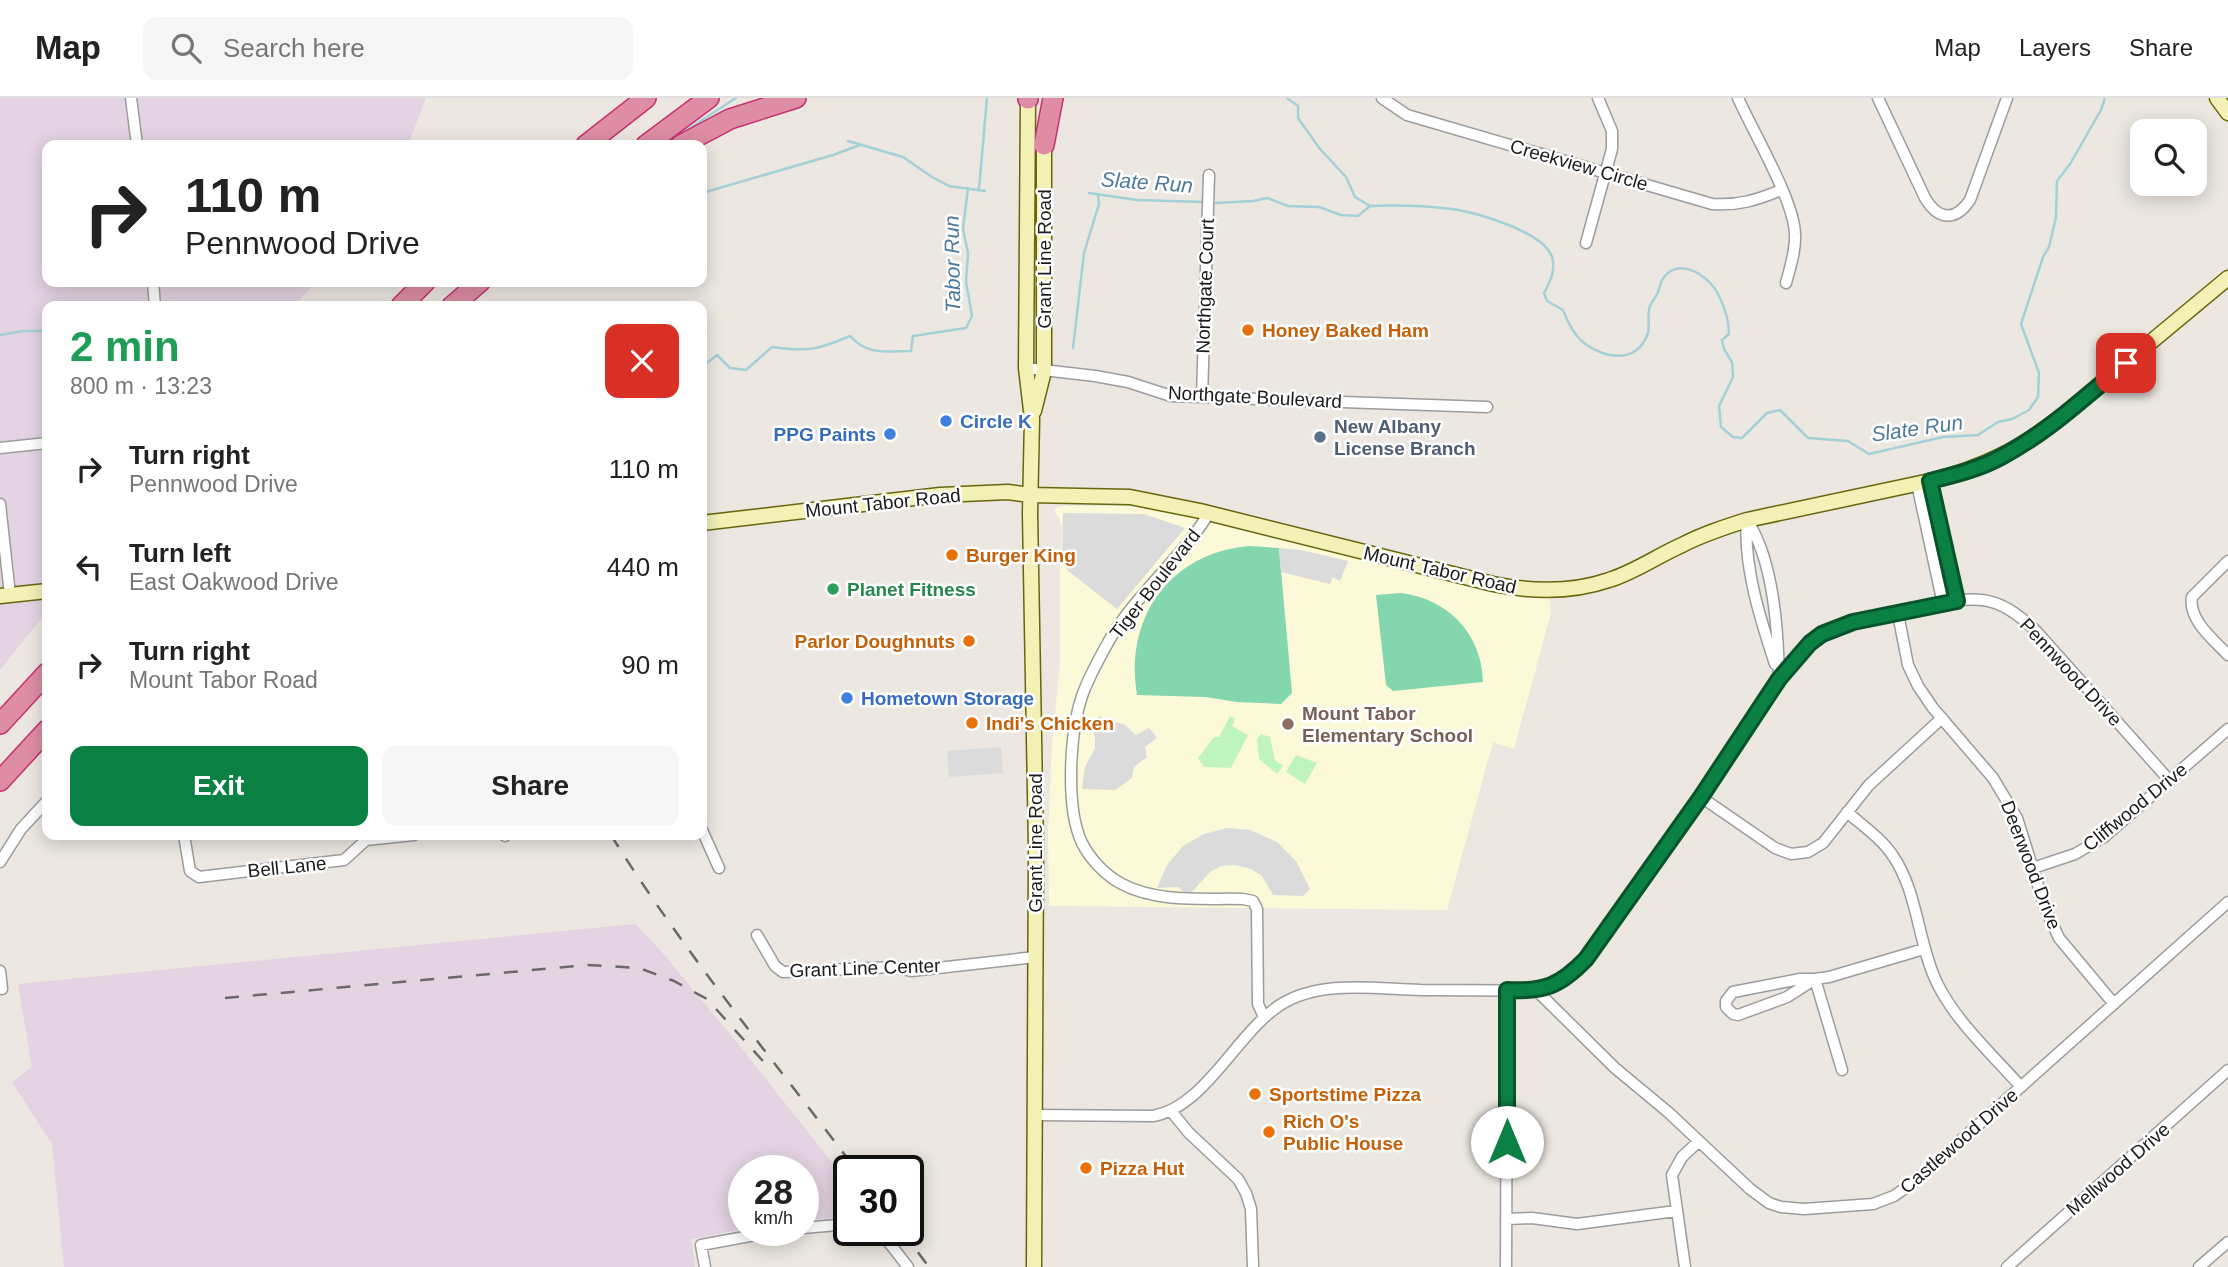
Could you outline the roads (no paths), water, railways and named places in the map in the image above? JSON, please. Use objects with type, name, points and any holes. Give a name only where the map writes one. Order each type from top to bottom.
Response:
[{"type":"highway","points":[[585,140],[631,98]]},
{"type":"highway","points":[[592,140],[646,98]]},
{"type":"highway","points":[[653,140],[709,98]]},
{"type":"highway","points":[[690,140],[730,119],[796,98]]},
{"type":"highway","points":[[1044,145],[1053,98]]},
{"type":"highway","points":[[406,301],[420,287]]},
{"type":"highway","points":[[458,301],[474,287]]},
{"type":"highway","points":[[0,724],[42,678]]},
{"type":"highway","points":[[0,781],[42,735]]},
{"type":"street","points":[[131,98],[135,140]]},
{"type":"street","name":"Grant Line Road","points":[[1028,98],[1026,368],[1031,419],[1034,1267]]},
{"type":"street","name":"Grant Line Road","points":[[1031,419],[1044,371],[1044,98]]},
{"type":"street","name":"Creekview Circle","points":[[1382,98],[1407,115],[1712,204],[1750,202],[1781,190]]},
{"type":"street","points":[[1586,243],[1613,141],[1609,122],[1598,98]]},
{"type":"street","points":[[1738,98],[1789,209],[1796,236],[1786,283]]},
{"type":"street","points":[[1878,98],[1924,198],[1936,212],[1943,215],[1958,213],[1970,200],[2007,98]]},
{"type":"street","points":[[2217,98],[2228,113]]},
{"type":"street","name":"Northgate Court","points":[[1202,397],[1209,175]]},
{"type":"street","name":"Mount Tabor Road","points":[[707,522],[940,495],[1008,492],[1130,497],[1209,513],[1510,588],[1573,589],[1609,580],[1700,536],[1747,520],[1923,483],[1967,471],[2000,458],[2040,433],[2228,278]]},
{"type":"street","name":"Northgate Boulevard","points":[[1026,368],[1128,382],[1171,396],[1487,407]]},
{"type":"street","points":[[0,449],[42,444]]},
{"type":"street","points":[[1923,483],[1957,601]]},
{"type":"street","points":[[1923,483],[1943,604]]},
{"type":"street","points":[[0,504],[5,596],[42,592]]},
{"type":"street","name":"Tiger Boulevard","points":[[1209,513],[1195,537],[1124,618],[1089,677],[1079,709],[1071,755],[1075,822],[1083,846],[1096,863],[1110,877],[1127,887],[1156,895],[1243,898],[1253,901],[1257,909],[1258,1004],[1264,1017]]},
{"type":"street","points":[[1747,520],[1745,543],[1764,628],[1779,679]]},
{"type":"street","points":[[2228,561],[2192,597],[2191,603],[2200,624],[2228,655]]},
{"type":"street","name":"Pennwood Drive","points":[[1171,1111],[1187,1101],[1264,1017],[1288,1000],[1307,993],[1342,988],[1536,990],[1561,981],[1586,959],[1701,797],[1779,679],[1810,643],[1822,634],[1853,622],[1957,601],[1984,599],[2002,604],[2020,615],[2170,781]]},
{"type":"street","name":"Deerwood Drive","points":[[1898,614],[1908,665],[1922,694],[1993,778],[2017,818],[2045,908],[2059,939],[2114,1004]]},
{"type":"street","points":[[1701,797],[1767,843],[1791,854],[1800,854],[1816,848],[1868,785],[1942,718]]},
{"type":"street","name":"Cliffwood Drive","points":[[2033,869],[2085,849],[2122,822],[2228,730]]},
{"type":"street","points":[[0,862],[21,829],[42,806]]},
{"type":"street","points":[[1847,812],[1882,842],[1893,856],[1905,880],[1936,981],[1952,1006],[2021,1087]]},
{"type":"street","name":"Bell Lane","points":[[185,840],[190,871],[199,877],[344,860],[366,840]]},
{"type":"street","points":[[706,840],[719,869]]},
{"type":"street","name":"Castlewood Drive","points":[[1536,990],[1615,1068],[1668,1112],[1749,1189],[1769,1203],[1804,1209],[1873,1204],[1895,1196],[1914,1182],[2228,902]]},
{"type":"street","name":"Grant Line Center","points":[[757,935],[775,966],[783,972],[894,967],[911,971],[1035,957]]},
{"type":"street","points":[[1815,979],[1787,997],[1738,1015],[1733,1014],[1726,1006],[1726,1001],[1733,992],[1840,974],[1924,949]]},
{"type":"street","points":[[0,971],[2,989]]},
{"type":"street","points":[[1815,979],[1842,1070]]},
{"type":"street","points":[[1506,1267],[1507,990]]},
{"type":"street","name":"Mellwood Drive","points":[[2007,1267],[2228,1070]]},
{"type":"street","points":[[1035,1115],[1153,1116],[1171,1111],[1189,1133],[1238,1179],[1247,1193],[1251,1209],[1253,1267]]},
{"type":"street","points":[[1685,1267],[1672,1175],[1682,1157],[1698,1142]]},
{"type":"street","points":[[1506,1219],[1532,1218],[1577,1224],[1676,1212]]},
{"type":"street","points":[[705,1267],[701,1245],[728,1240]]},
{"type":"street","points":[[2199,1267],[2228,1242]]},
{"type":"street","points":[[892,1246],[908,1267]]},
{"type":"waterway","points":[[679,135],[736,98]]},
{"type":"waterway","points":[[979,189],[987,98]]},
{"type":"waterway","points":[[1287,98],[1298,106],[1298,118],[1320,149],[1346,177],[1355,197],[1370,206]]},
{"type":"waterway","name":"Slate Run","points":[[1216,203],[1267,198],[1288,206],[1319,207],[1341,215],[1358,216],[1370,206],[1432,207],[1463,211],[1508,225],[1536,239],[1552,257],[1553,271],[1544,293],[1547,301],[1563,310],[1573,330],[1586,345],[1615,356],[1629,354],[1640,347],[1649,330],[1650,306],[1664,277],[1676,269],[1688,269],[1706,279],[1715,289],[1728,321],[1729,334],[1722,340],[1732,362],[1733,377],[1719,406],[1721,427],[1733,437],[1742,438],[1767,413],[1780,410],[1808,438],[1848,441],[1869,454],[1943,437],[1978,435],[1998,422],[2012,419],[2029,410],[2038,397],[2039,373],[2021,324],[2043,257],[2049,247],[2056,217],[2057,181],[2070,164],[2105,98]]},
{"type":"waterway","name":"Slate Run","points":[[848,141],[903,157],[949,186],[985,191]]},
{"type":"waterway","points":[[707,192],[860,145]]},
{"type":"waterway","name":"Tabor Run","points":[[707,363],[717,355],[730,368],[746,370],[772,347],[812,349],[850,336],[871,350],[911,351],[913,336],[966,328],[972,316],[966,282],[968,253],[963,229],[968,188]]},
{"type":"waterway","name":"Slate Run","points":[[1089,193],[1137,200],[1203,202]]},
{"type":"waterway","points":[[1073,348],[1084,253],[1099,204],[1098,195]]},
{"type":"waterway","name":"Tabor Run","points":[[0,335],[42,331]]},
{"type":"railway","points":[[614,840],[699,964],[845,1155]]},
{"type":"railway","points":[[225,998],[588,965],[639,968],[674,981],[707,999],[771,1070]]},
{"type":"railway","points":[[913,1246],[929,1267]]},
{"type":"place","name":"Honey Baked Ham","points":[[1248,330]]},
{"type":"place","name":"Circle K","points":[[946,421]]},
{"type":"place","name":"PPG Paints","points":[[890,434]]},
{"type":"place","name":"New Albany License Branch","points":[[1320,437]]},
{"type":"place","name":"Burger King","points":[[952,555]]},
{"type":"place","name":"Planet Fitness","points":[[833,589]]},
{"type":"place","name":"Parlor Doughnuts","points":[[969,641]]},
{"type":"place","name":"Hometown Storage","points":[[847,698]]},
{"type":"place","name":"Indi's Chicken","points":[[972,723]]},
{"type":"place","name":"Mount Tabor Elementary School","points":[[1288,724]]},
{"type":"place","name":"Sportstime Pizza","points":[[1255,1094]]},
{"type":"place","name":"Rich O's Public House","points":[[1269,1132]]},
{"type":"place","name":"Pizza Hut","points":[[1086,1168]]}]
